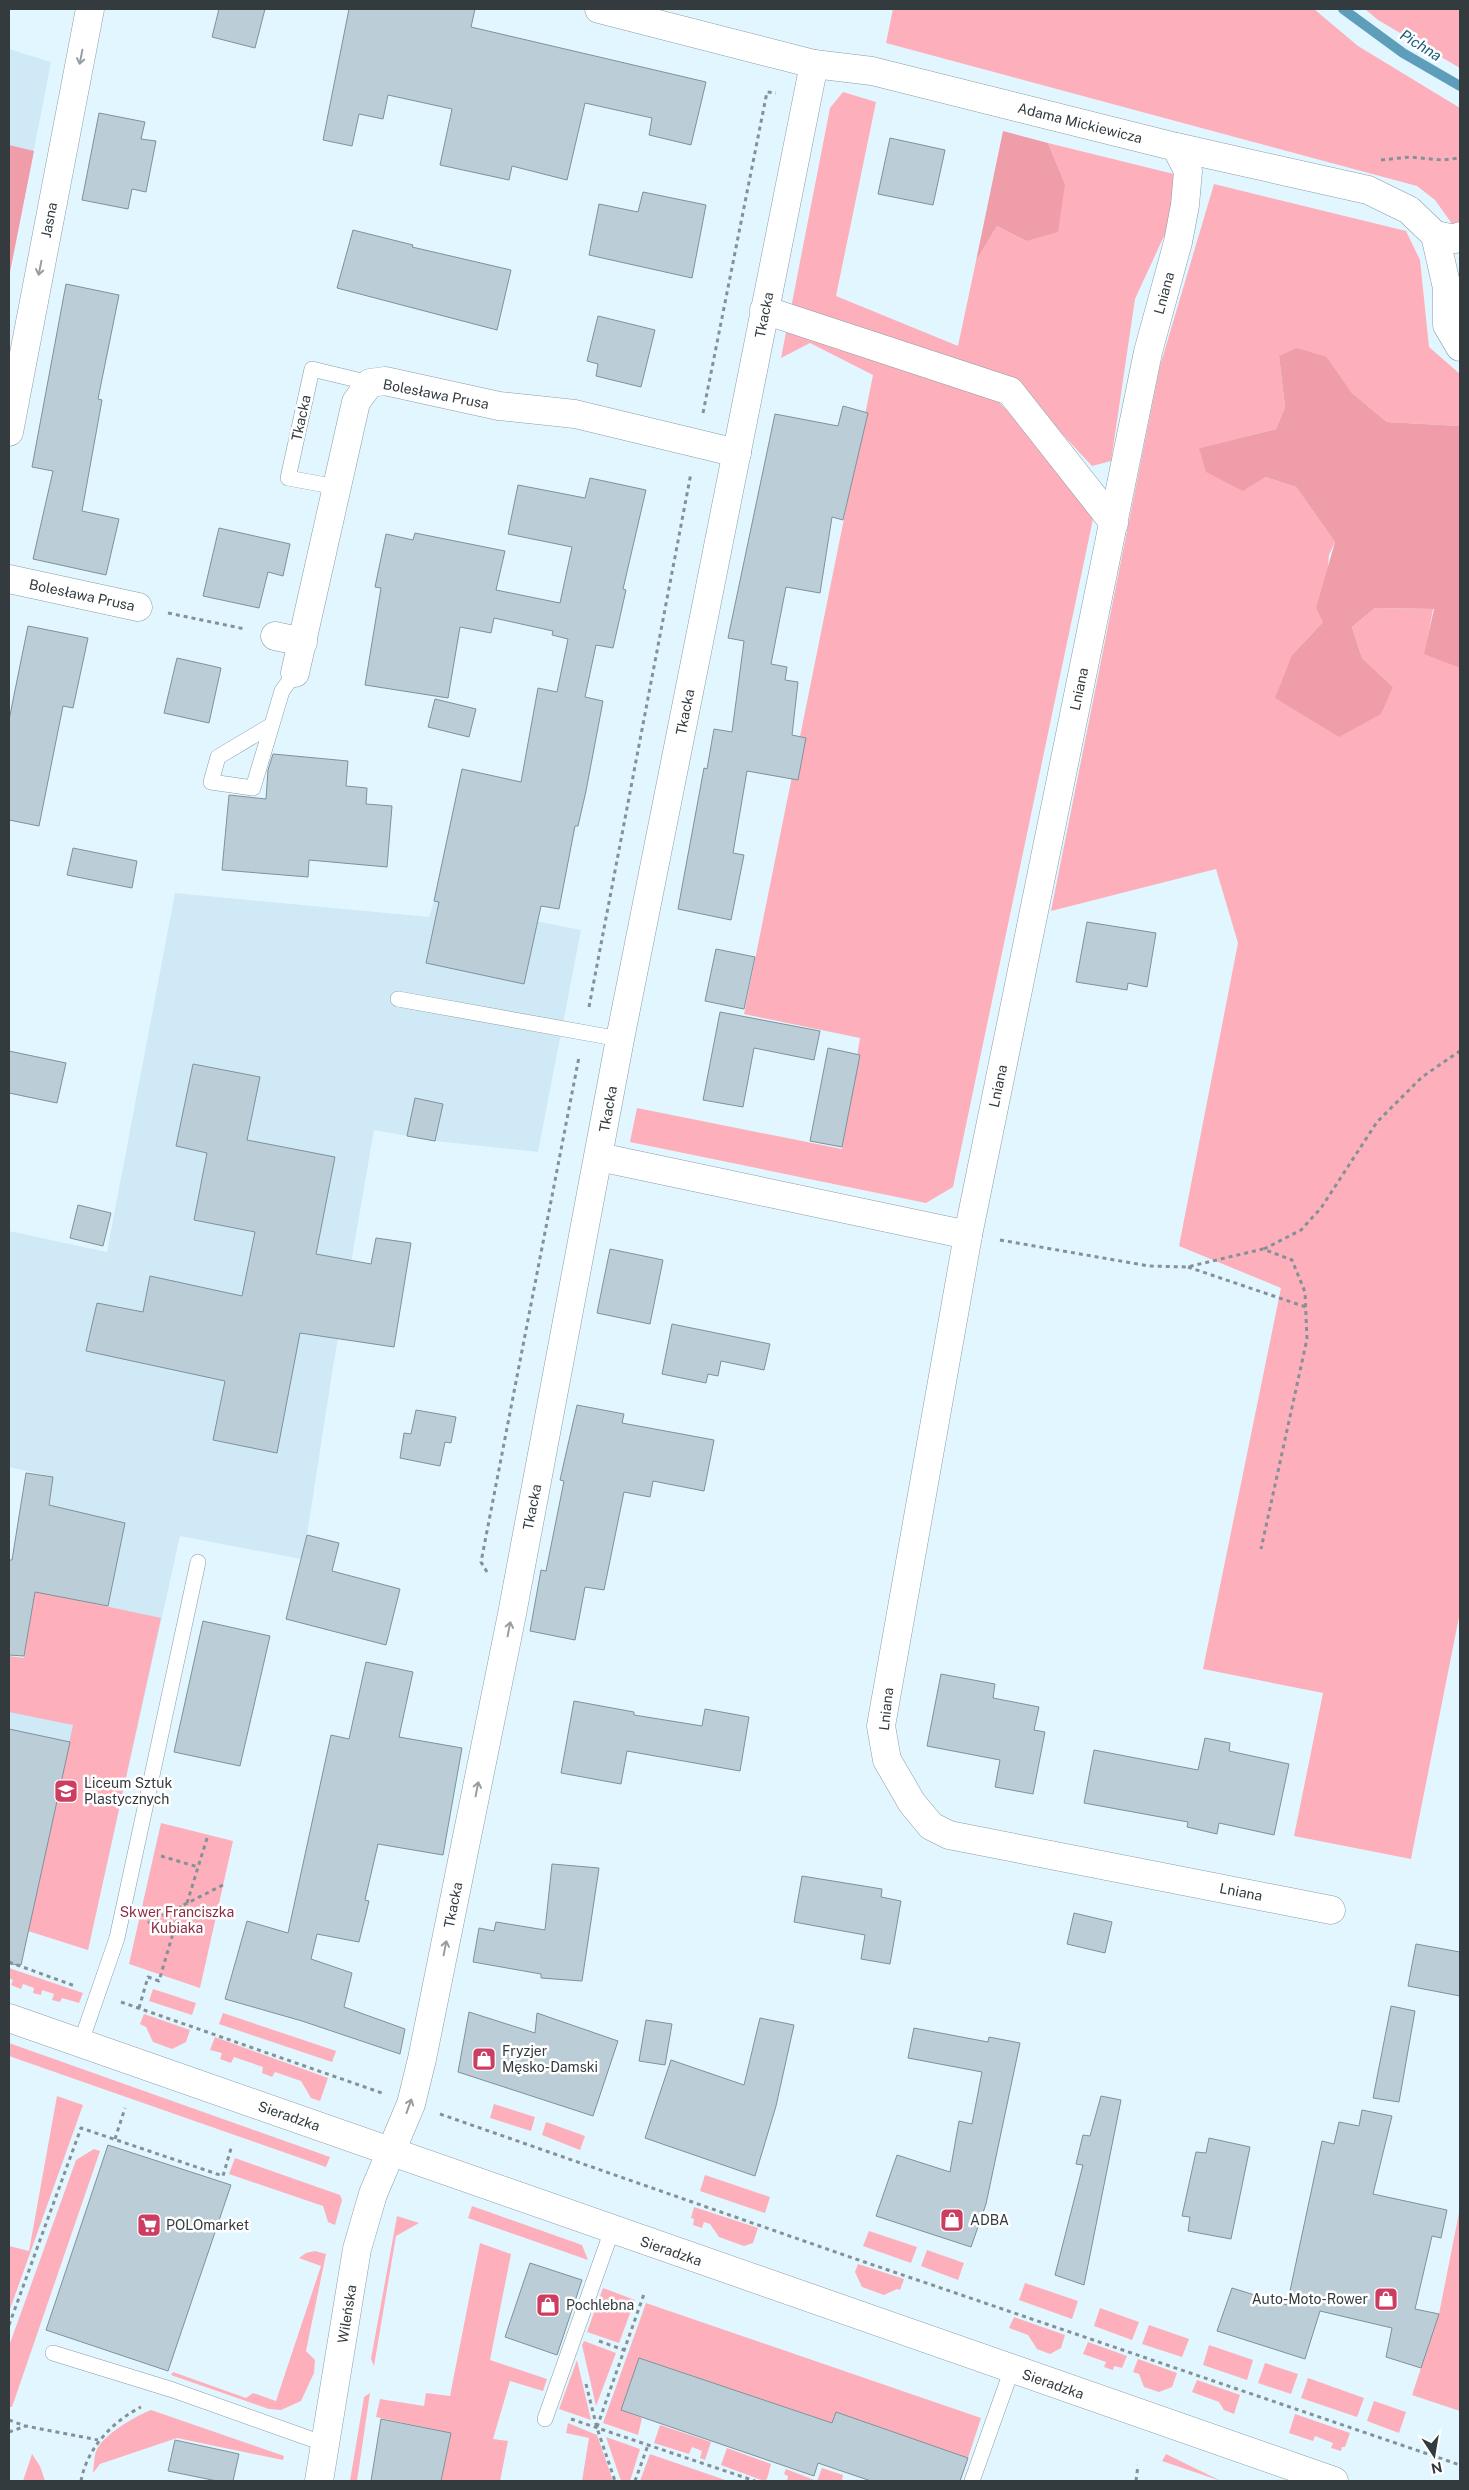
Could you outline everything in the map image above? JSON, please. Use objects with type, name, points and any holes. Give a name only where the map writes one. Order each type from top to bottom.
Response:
[{"type":"street","name":"Jasna","points":[[9,432],[90,9]]},
{"type":"street","name":"Adama Mickiewicza","points":[[600,9],[814,64],[872,71],[1176,147],[1368,190],[1408,210],[1448,236],[1447,325],[1460,347]]},
{"type":"street","name":"Tkacka","points":[[390,2151],[411,2104],[422,2059],[512,1614],[620,1039],[814,64]]},
{"type":"street","name":"Lniana","points":[[1176,147],[1188,171],[1185,205],[1178,242],[1148,352],[968,1234],[881,1726],[887,1760],[893,1774],[912,1803],[931,1826],[950,1835],[1331,1910]]},
{"type":"street","points":[[764,310],[1010,391],[1114,523]]},
{"type":"street","name":"Bolesława Prusa","points":[[295,673],[356,402],[370,383],[386,381],[499,406],[574,414],[737,453]]},
{"type":"street","name":"Bolesława Prusa","points":[[9,579],[138,607]]},
{"type":"street","points":[[275,636],[303,642]]},
{"type":"street","points":[[599,1156],[968,1234]]},
{"type":"street","name":"Sieradzka","points":[[9,2018],[1334,2481]]},
{"type":"street","name":"Wileńska","points":[[319,2481],[357,2249],[373,2194],[390,2151]]},
{"type":"lane","name":"Tkacka","points":[[336,487],[288,478],[312,369],[370,383]]},
{"type":"lane","points":[[270,726],[218,757],[211,782],[253,788],[282,691],[295,673]]},
{"type":"lane","points":[[398,999],[620,1039]]},
{"type":"lane","points":[[81,2042],[117,1938],[138,1849],[198,1562]]},
{"type":"lane","points":[[546,2415],[612,2230]]},
{"type":"lane","points":[[53,2354],[173,2390],[325,2444]]},
{"type":"lane","points":[[972,2481],[1012,2370]]},
{"type":"path","points":[[512,1614],[481,1562],[697,444],[767,92],[806,99]]},
{"type":"path","name":"Bolesława Prusa","points":[[138,607],[275,636]]},
{"type":"path","points":[[968,1234],[1148,1266],[1188,1267],[1263,1249],[1301,1230],[1321,1208],[1377,1122],[1422,1077],[1460,1051]]},
{"type":"path","points":[[1261,1549],[1307,1339],[1305,1292],[1292,1260],[1263,1249]]},
{"type":"path","points":[[1188,1267],[1306,1307]]},
{"type":"path","points":[[187,1903],[208,1835]]},
{"type":"path","points":[[138,1849],[198,1867]]},
{"type":"path","points":[[117,1938],[223,1884]]},
{"type":"path","points":[[139,2008],[148,1977],[159,1981],[181,1906]]},
{"type":"path","points":[[9,1962],[382,2094]]},
{"type":"path","points":[[115,2139],[125,2108]]},
{"type":"path","points":[[437,2112],[856,2259],[1460,2465]]},
{"type":"path","points":[[9,2325],[80,2128],[223,2176],[232,2145]]},
{"type":"path","points":[[597,2428],[644,2294]]},
{"type":"path","points":[[574,2337],[597,2428],[615,2481]]},
{"type":"path","points":[[82,2481],[83,2471],[98,2440],[133,2411],[149,2406]]},
{"type":"path","points":[[546,2415],[597,2428],[754,2481]]},
{"type":"path","points":[[9,2420],[26,2426],[98,2440]]},
{"type":"path","points":[[9,2432],[26,2426]]},
{"type":"path","points":[[635,2481],[648,2445]]},
{"type":"path","points":[[1136,2481],[1138,2464]]},
{"type":"shaded area","points":[[9,49],[51,62],[9,277]]},
{"type":"shaded area","points":[[1003,131],[1048,143],[1065,184],[1058,232],[1026,241],[997,226],[976,261]]},
{"type":"shaded area","points":[[9,145],[34,151],[9,277]]},
{"type":"shaded area","points":[[1297,348],[1327,357],[1352,393],[1387,422],[1460,426],[1460,668],[1424,654],[1434,609],[1375,608],[1352,627],[1362,658],[1393,687],[1381,714],[1339,737],[1275,698],[1292,655],[1323,622],[1316,608],[1335,542],[1296,487],[1265,477],[1243,491],[1206,472],[1199,448],[1276,429],[1285,407],[1279,356]]},
{"type":"shaded area","points":[[175,893],[429,917],[434,901],[581,930],[538,1152],[435,1141],[374,1130],[332,1373],[307,1535],[301,1559],[180,1536],[88,1950],[9,1924],[9,1656],[24,1658],[53,1477],[9,1467],[9,1231],[107,1252]]},
{"type":"green space","points":[[893,9],[1314,9],[1358,46],[1460,108],[1460,221],[1455,228],[1435,200],[1417,186],[886,43]]},
{"type":"green space","points":[[1365,9],[1460,9],[1460,68],[1378,20]]},
{"type":"green space","points":[[843,92],[876,102],[836,296],[958,346],[976,261],[997,226],[1026,241],[1065,184],[1048,143],[1178,175],[1175,223],[1164,236],[1135,299],[1111,461],[1092,466],[1013,381],[791,308],[830,108]]},
{"type":"green space","points":[[1214,184],[1406,231],[1420,260],[1429,347],[1460,374],[1460,426],[1387,422],[1352,393],[1327,357],[1279,356],[1285,407],[1276,429],[1199,448],[1265,477],[1296,487],[1335,542],[1329,555],[1323,622],[1292,655],[1393,687],[1362,658],[1352,627],[1375,608],[1433,609],[1425,653],[1460,668],[1460,1612],[1411,1859],[1294,1836],[1323,1693],[1203,1669],[1281,1288],[1179,1246],[1238,943],[1216,869],[1051,911],[1160,366]]},
{"type":"green space","points":[[787,327],[997,400],[1081,490],[1094,514],[953,1187],[926,1203],[630,1142],[637,1108],[842,1149],[860,1038],[744,1014],[873,375],[810,343],[781,358]]},
{"type":"green space","name":"Liceum Sztuk Plastycznych","points":[[35,1591],[161,1618],[88,1950],[28,1931],[73,1725],[9,1712],[9,1656],[24,1658]]},
{"type":"green space","name":"Skwer Franciszka Kubiaka","points":[[161,1823],[233,1841],[200,1988],[129,1964]]},
{"type":"green space","points":[[9,1968],[83,1993],[79,2003],[62,1998],[60,2002],[52,2000],[54,1994],[42,1990],[41,1995],[33,1993],[34,1988],[23,1984],[21,1989],[11,1985],[13,1980],[9,1978]]},
{"type":"green space","points":[[153,1989],[196,2003],[192,2015],[149,2001]]},
{"type":"green space","points":[[223,2013],[336,2051],[332,2062],[219,2024]]},
{"type":"green space","points":[[144,2014],[190,2030],[186,2042],[172,2049],[153,2042],[146,2027],[140,2024]]},
{"type":"green space","points":[[215,2037],[328,2078],[320,2101],[311,2098],[301,2081],[275,2072],[272,2077],[262,2073],[263,2067],[234,2057],[231,2063],[220,2059],[222,2053],[210,2050]]},
{"type":"green space","points":[[9,2043],[330,2157],[326,2167],[9,2056]]},
{"type":"green space","points":[[57,2096],[83,2105],[9,2312],[9,2246],[29,2251]]},
{"type":"green space","points":[[494,2104],[535,2117],[531,2131],[490,2118]]},
{"type":"green space","points":[[546,2122],[585,2136],[580,2150],[542,2135]]},
{"type":"green space","points":[[94,2149],[100,2151],[12,2407],[9,2407],[9,2346],[76,2160]]},
{"type":"green space","points":[[235,2158],[340,2195],[342,2200],[335,2225],[328,2222],[323,2206],[229,2174]]},
{"type":"green space","points":[[705,2175],[770,2197],[765,2213],[700,2191]]},
{"type":"green space","points":[[472,2206],[582,2245],[588,2260],[468,2218]]},
{"type":"green space","points":[[694,2207],[758,2228],[753,2243],[744,2246],[719,2237],[710,2224],[704,2222],[702,2228],[693,2225],[694,2219],[691,2218]]},
{"type":"green space","points":[[1460,2208],[1460,2411],[1412,2395],[1439,2314]]},
{"type":"green space","points":[[397,2216],[419,2223],[396,2236],[374,2366],[371,2359]]},
{"type":"green space","points":[[869,2231],[917,2247],[911,2263],[863,2246]]},
{"type":"green space","points":[[480,2243],[511,2254],[490,2360],[547,2379],[543,2391],[510,2381],[493,2439],[508,2441],[500,2481],[441,2481],[451,2433],[376,2417],[380,2399],[424,2406],[426,2393],[450,2396]]},
{"type":"green space","points":[[927,2250],[964,2263],[958,2280],[921,2266]]},
{"type":"green space","points":[[315,2251],[326,2254],[306,2351],[315,2360],[314,2373],[301,2401],[281,2410],[269,2409],[171,2375],[173,2372],[246,2398],[253,2393],[276,2401],[321,2266],[299,2258],[306,2253]]},
{"type":"green space","points":[[858,2264],[904,2279],[900,2290],[897,2289],[884,2295],[862,2287],[855,2272]]},
{"type":"green space","points":[[1025,2283],[1078,2301],[1072,2319],[1019,2300]]},
{"type":"green space","points":[[603,2288],[635,2300],[619,2343],[587,2332]]},
{"type":"green space","points":[[646,2303],[981,2418],[968,2458],[836,2412],[832,2423],[639,2358],[621,2410],[642,2418],[638,2435],[603,2423]]},
{"type":"green space","points":[[1100,2308],[1139,2322],[1132,2340],[1094,2326]]},
{"type":"green space","points":[[1014,2317],[1065,2335],[1061,2348],[1050,2354],[1037,2349],[1028,2335],[1009,2328]]},
{"type":"green space","points":[[1149,2325],[1189,2339],[1182,2357],[1142,2344]]},
{"type":"green space","points":[[584,2341],[616,2353],[596,2406],[582,2345]]},
{"type":"green space","points":[[1088,2342],[1127,2356],[1122,2368],[1114,2366],[1113,2370],[1104,2367],[1106,2362],[1083,2354]]},
{"type":"green space","points":[[1209,2345],[1253,2360],[1247,2380],[1203,2365]]},
{"type":"green space","points":[[1138,2359],[1177,2373],[1172,2387],[1159,2392],[1144,2387],[1139,2374],[1133,2372]]},
{"type":"green space","points":[[577,2360],[591,2420],[559,2409]]},
{"type":"green space","points":[[1265,2363],[1298,2374],[1291,2394],[1258,2383]]},
{"type":"green space","points":[[1308,2378],[1364,2398],[1357,2417],[1301,2398]]},
{"type":"green space","points":[[1197,2380],[1240,2395],[1234,2414],[1224,2410],[1219,2402],[1192,2392]]},
{"type":"green space","points":[[370,2393],[357,2481],[350,2481],[364,2397]]},
{"type":"green space","points":[[1374,2401],[1406,2412],[1399,2433],[1367,2421]]},
{"type":"green space","points":[[151,2410],[284,2456],[283,2460],[177,2438],[100,2464],[93,2473],[96,2452],[101,2443],[121,2426]]},
{"type":"green space","points":[[1295,2414],[1350,2433],[1345,2447],[1342,2447],[1341,2451],[1331,2448],[1333,2443],[1315,2436],[1313,2441],[1289,2433]]},
{"type":"green space","points":[[568,2423],[597,2435],[613,2481],[582,2481],[589,2438],[566,2433]]},
{"type":"green space","points":[[660,2425],[711,2442],[705,2460],[700,2458],[702,2451],[692,2447],[689,2454],[654,2443]]},
{"type":"green space","points":[[606,2437],[640,2449],[630,2481],[621,2481]]},
{"type":"green space","points":[[727,2448],[771,2464],[767,2479],[764,2481],[721,2465]]},
{"type":"green space","points":[[32,2454],[40,2466],[45,2481],[23,2481]]},
{"type":"green space","points":[[650,2454],[728,2481],[640,2481]]},
{"type":"green space","points":[[1166,2454],[1221,2481],[1162,2461]]},
{"type":"green space","points":[[822,2468],[843,2475],[842,2481],[817,2481]]},
{"type":"green space","points":[[786,2469],[817,2481],[787,2481],[788,2476],[784,2474]]},
{"type":"building","points":[[219,9],[265,9],[255,48],[212,37]]},
{"type":"building","points":[[349,9],[475,9],[471,27],[706,82],[691,145],[649,135],[652,118],[585,103],[567,180],[512,166],[509,180],[440,165],[452,109],[388,95],[383,119],[359,114],[352,146],[323,140]]},
{"type":"building","points":[[99,113],[145,122],[141,139],[156,141],[146,192],[132,189],[128,209],[82,200]]},
{"type":"building","points":[[890,138],[945,150],[933,205],[878,194]]},
{"type":"building","points":[[643,192],[706,205],[692,278],[589,255],[599,204],[638,212]]},
{"type":"building","points":[[353,230],[413,245],[412,247],[511,270],[497,330],[337,288]]},
{"type":"building","points":[[66,284],[119,295],[98,399],[102,400],[82,511],[119,519],[106,575],[33,559],[53,471],[32,467]]},
{"type":"building","points":[[598,316],[655,330],[641,387],[596,376],[598,364],[587,361]]},
{"type":"building","points":[[843,406],[868,413],[843,520],[832,517],[820,593],[786,587],[771,664],[787,667],[785,680],[798,682],[792,735],[806,738],[798,780],[747,771],[733,853],[744,855],[731,920],[678,909],[704,768],[707,769],[714,729],[732,732],[744,641],[728,638],[775,414],[838,426]]},
{"type":"building","points":[[590,478],[646,490],[623,589],[626,590],[613,648],[596,645],[585,697],[603,701],[586,791],[578,826],[575,826],[559,909],[541,906],[524,984],[426,963],[439,902],[434,901],[462,769],[521,782],[538,688],[557,692],[568,639],[552,635],[553,631],[494,618],[491,633],[460,627],[448,698],[365,685],[381,588],[375,587],[386,534],[413,540],[415,533],[505,551],[496,590],[560,603],[572,547],[508,534],[518,485],[585,498]]},
{"type":"building","points":[[219,528],[290,544],[283,576],[268,572],[259,608],[203,596]]},
{"type":"building","points":[[28,626],[88,638],[73,708],[63,706],[39,826],[9,820],[9,720]]},
{"type":"building","points":[[177,658],[221,668],[209,723],[164,713]]},
{"type":"building","points":[[435,699],[476,709],[469,737],[428,727]]},
{"type":"building","points":[[273,754],[348,761],[346,786],[367,788],[366,804],[392,806],[387,867],[309,860],[308,877],[222,870],[229,795],[266,799],[268,770]]},
{"type":"building","points":[[73,848],[137,861],[132,888],[67,875]]},
{"type":"building","points":[[1087,922],[1156,933],[1147,987],[1128,983],[1127,990],[1076,982]]},
{"type":"building","points":[[716,949],[755,957],[744,1009],[705,1001]]},
{"type":"building","points":[[720,1012],[820,1031],[814,1060],[754,1048],[743,1107],[703,1100]]},
{"type":"building","points":[[828,1048],[860,1055],[842,1147],[810,1141]]},
{"type":"building","points":[[9,1051],[66,1063],[57,1103],[9,1093]]},
{"type":"building","points":[[193,1064],[260,1077],[247,1140],[335,1157],[316,1254],[371,1264],[376,1238],[411,1243],[394,1347],[300,1333],[277,1453],[213,1440],[225,1381],[86,1351],[97,1303],[143,1312],[150,1276],[242,1296],[255,1232],[194,1220],[207,1153],[176,1146]]},
{"type":"building","points":[[415,1098],[443,1104],[435,1141],[407,1136]]},
{"type":"building","points":[[78,1205],[111,1213],[103,1246],[70,1238]]},
{"type":"building","points":[[610,1249],[663,1260],[650,1324],[597,1313]]},
{"type":"building","points":[[672,1324],[770,1344],[764,1370],[721,1361],[718,1376],[708,1374],[706,1383],[662,1374]]},
{"type":"building","points":[[577,1405],[624,1414],[622,1423],[714,1440],[704,1491],[653,1481],[650,1497],[624,1492],[604,1590],[585,1587],[575,1640],[530,1631],[541,1570],[546,1571],[564,1481],[560,1480]]},
{"type":"building","points":[[416,1410],[456,1417],[451,1443],[445,1442],[440,1466],[400,1458],[404,1433],[411,1434]]},
{"type":"building","points":[[26,1473],[53,1477],[49,1505],[125,1523],[108,1606],[35,1592],[24,1656],[9,1655],[9,1560],[12,1560]]},
{"type":"building","points":[[307,1535],[339,1543],[332,1571],[400,1589],[386,1645],[286,1619]]},
{"type":"building","points":[[203,1621],[270,1636],[240,1766],[174,1752]]},
{"type":"building","points":[[366,1662],[413,1672],[399,1737],[462,1748],[443,1855],[378,1844],[365,1900],[369,1901],[359,1942],[317,1934],[311,1959],[352,1973],[344,2007],[405,2029],[400,2054],[302,2021],[225,1999],[247,1921],[288,1933],[331,1735],[349,1739]]},
{"type":"building","points":[[941,1674],[995,1684],[993,1698],[1039,1707],[1034,1730],[1045,1732],[1033,1794],[995,1787],[1000,1760],[927,1746]]},
{"type":"building","points":[[574,1701],[634,1712],[634,1715],[702,1726],[705,1709],[749,1717],[740,1771],[627,1751],[621,1784],[561,1773]]},
{"type":"building","points":[[9,1729],[70,1742],[21,1965],[9,1964]]},
{"type":"building","points":[[1205,1738],[1230,1743],[1229,1751],[1289,1764],[1274,1835],[1219,1823],[1217,1834],[1187,1827],[1188,1822],[1084,1803],[1094,1750],[1198,1770]]},
{"type":"building","points":[[552,1864],[599,1868],[582,1981],[541,1978],[541,1974],[473,1962],[479,1928],[494,1931],[496,1922],[545,1930]]},
{"type":"building","points":[[802,1876],[882,1889],[881,1897],[901,1901],[890,1964],[861,1959],[865,1935],[794,1922]]},
{"type":"building","points":[[1074,1913],[1112,1922],[1105,1953],[1067,1944]]},
{"type":"building","points":[[1416,1944],[1460,1952],[1460,1996],[1408,1986]]},
{"type":"building","points":[[1391,2006],[1415,2011],[1399,2102],[1373,2098]]},
{"type":"building","points":[[469,2012],[535,2033],[537,2013],[618,2041],[593,2116],[458,2072]]},
{"type":"building","points":[[760,2018],[794,2025],[776,2106],[755,2176],[645,2138],[671,2060],[744,2085]]},
{"type":"building","points":[[646,2020],[672,2024],[665,2065],[639,2061]]},
{"type":"building","points":[[914,2028],[988,2042],[989,2037],[1020,2043],[986,2204],[971,2247],[876,2216],[897,2155],[950,2172],[959,2121],[972,2124],[982,2072],[908,2058]]},
{"type":"building","points":[[1101,2096],[1121,2100],[1084,2285],[1055,2275],[1083,2165],[1076,2164],[1083,2135],[1090,2136]]},
{"type":"building","points":[[1362,2110],[1392,2116],[1373,2194],[1447,2210],[1441,2238],[1432,2236],[1415,2309],[1439,2314],[1421,2368],[1386,2357],[1392,2328],[1320,2311],[1305,2359],[1217,2331],[1232,2288],[1287,2305],[1322,2141],[1334,2144],[1339,2122],[1359,2126]]},
{"type":"building","points":[[1209,2138],[1250,2147],[1231,2239],[1188,2231],[1190,2217],[1182,2216],[1196,2152],[1206,2153]]},
{"type":"building","name":"POLOmarket","points":[[108,2145],[231,2185],[168,2371],[46,2330]]},
{"type":"building","points":[[530,2263],[582,2280],[557,2355],[505,2337]]},
{"type":"building","points":[[639,2358],[832,2423],[836,2412],[968,2458],[960,2481],[871,2481],[818,2463],[814,2476],[621,2410]]},
{"type":"building","points":[[381,2419],[451,2433],[441,2481],[371,2481]]},
{"type":"building","points":[[175,2440],[239,2454],[233,2481],[217,2481],[168,2471]]},
{"type":"waterway","name":"Pichna","points":[[1343,9],[1403,53],[1460,86]]},
{"type":"place","name":"Liceum Sztuk Plastycznych","points":[[66,1791]]},
{"type":"place","name":"Fryzjer Męsko-Damski","points":[[484,2059]]},
{"type":"place","name":"ADBA","points":[[952,2220]]},
{"type":"place","name":"POLOmarket","points":[[149,2225]]},
{"type":"place","name":"Auto-Moto-Rower","points":[[1386,2299]]},
{"type":"place","name":"Pochlebna","points":[[548,2305]]}]
